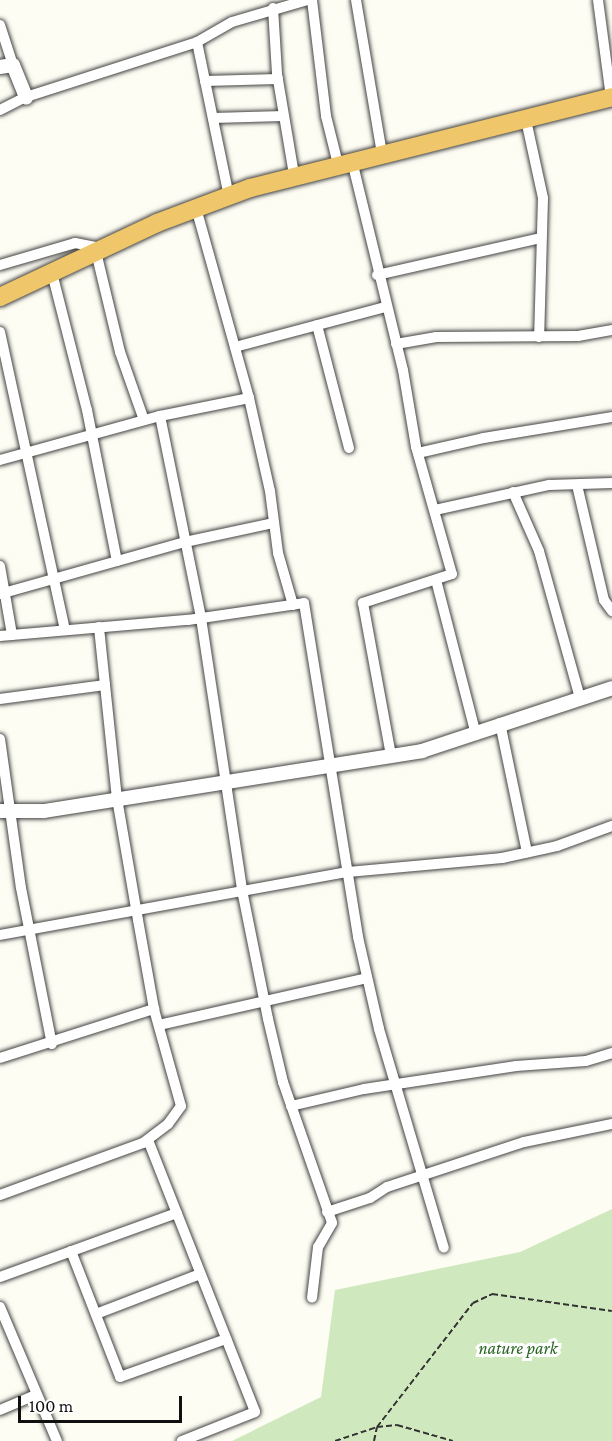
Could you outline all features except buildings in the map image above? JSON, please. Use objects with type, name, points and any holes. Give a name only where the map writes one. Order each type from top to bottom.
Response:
[{"type":"highway","points":[[0,297],[100,250],[229,196],[294,175],[612,98]]},
{"type":"street","points":[[0,110],[26,98],[197,42],[232,22],[306,0],[326,116],[345,163],[386,307],[396,344],[418,453],[452,574],[363,603],[391,756]]},
{"type":"street","points":[[356,0],[382,154]]},
{"type":"street","points":[[598,0],[612,98]]},
{"type":"street","points":[[273,8],[278,79],[294,175]]},
{"type":"street","points":[[0,25],[6,66],[26,98]]},
{"type":"street","points":[[197,42],[229,196]]},
{"type":"street","points":[[205,81],[278,79]]},
{"type":"street","points":[[213,118],[283,116]]},
{"type":"street","points":[[526,120],[543,198],[539,337]]},
{"type":"street","points":[[196,208],[249,398],[286,591],[293,605]]},
{"type":"street","points":[[377,275],[541,238]]},
{"type":"street","points":[[0,265],[75,243],[100,250],[120,352],[144,420]]},
{"type":"street","points":[[52,273],[93,435],[117,561]]},
{"type":"street","points":[[235,347],[386,307]]},
{"type":"street","points":[[317,325],[349,448]]},
{"type":"street","points":[[396,344],[436,338],[578,336],[612,330]]},
{"type":"street","points":[[0,332],[28,455],[52,579],[65,630]]},
{"type":"street","points":[[0,460],[28,455],[160,416],[249,398]]},
{"type":"street","points":[[160,416],[201,618],[228,782],[242,889],[264,998],[291,1106],[332,1223],[318,1247],[312,1298]]},
{"type":"street","points":[[418,453],[484,438],[612,417]]},
{"type":"street","points":[[435,510],[570,482],[576,484],[612,483]]},
{"type":"street","points":[[576,484],[604,600],[612,610]]},
{"type":"street","points":[[513,492],[539,551],[580,698]]},
{"type":"street","points":[[2,594],[185,542],[274,523]]},
{"type":"street","points":[[0,566],[2,594],[12,635]]},
{"type":"street","points":[[436,580],[475,731]]},
{"type":"street","points":[[0,636],[201,618],[304,603],[367,978],[395,1084],[444,1248]]},
{"type":"street","points":[[0,1195],[147,1140],[168,1124],[181,1106],[154,1009],[135,908],[117,800],[99,627]]},
{"type":"street","points":[[0,699],[105,685]]},
{"type":"street","points":[[5,812],[44,812],[422,751],[475,731],[612,688]]},
{"type":"street","points":[[500,723],[527,852]]},
{"type":"street","points":[[0,739],[5,812],[52,1044]]},
{"type":"street","points":[[0,935],[29,927],[348,872],[527,852],[612,826]]},
{"type":"street","points":[[159,1025],[264,998],[367,978]]},
{"type":"street","points":[[0,1058],[52,1044],[154,1009]]},
{"type":"street","points":[[291,1106],[395,1084],[516,1066],[586,1061],[612,1053]]},
{"type":"street","points":[[327,1212],[524,1142],[612,1124]]},
{"type":"street","points":[[147,1140],[255,1412],[182,1441]]},
{"type":"street","points":[[0,1277],[177,1213]]},
{"type":"street","points":[[71,1251],[120,1377],[226,1339]]},
{"type":"street","points":[[96,1314],[200,1274]]},
{"type":"street","points":[[0,1307],[57,1441]]},
{"type":"street","points":[[0,1410],[36,1395]]},
{"type":"path","points":[[374,1441],[377,1427],[473,1303],[492,1294],[612,1311]]},
{"type":"path","points":[[335,1441],[377,1427],[397,1425],[453,1441]]},
{"type":"green space","name":"nature park","points":[[612,1209],[612,1441],[232,1441],[321,1397],[335,1290],[520,1252]]}]
